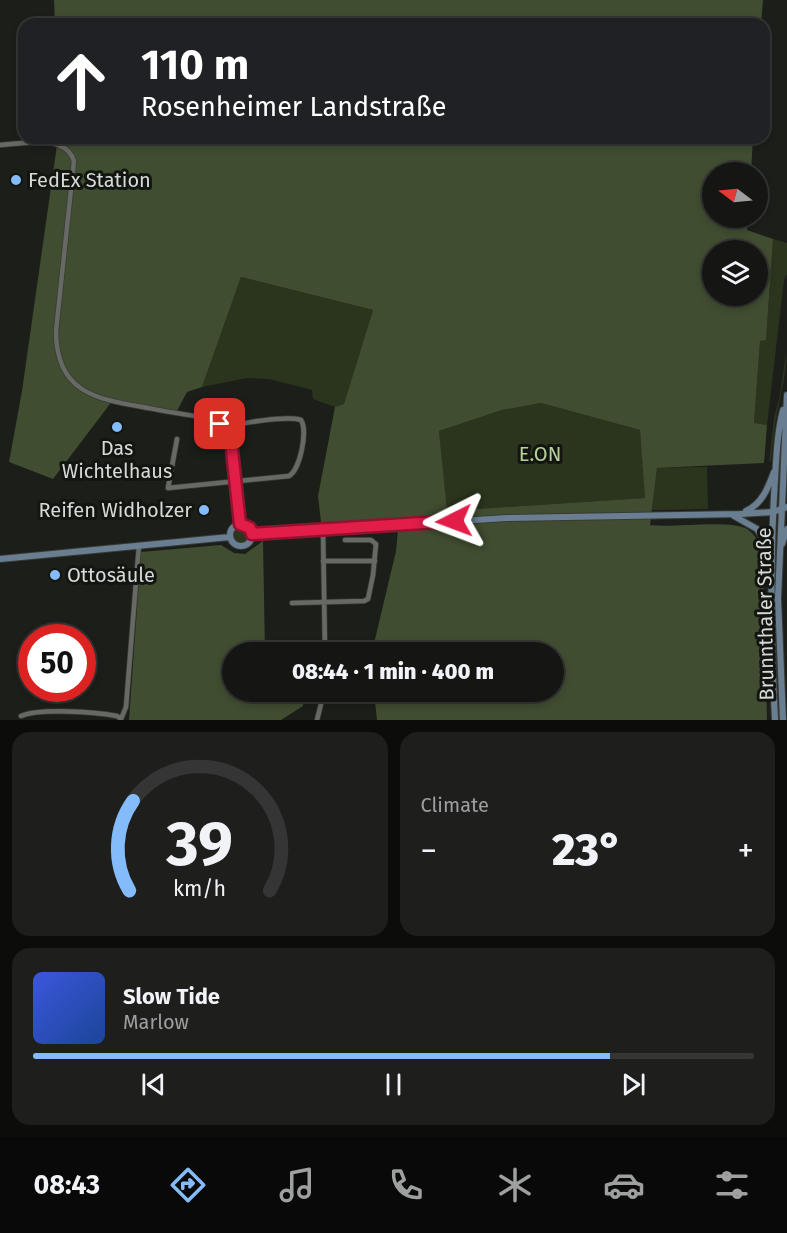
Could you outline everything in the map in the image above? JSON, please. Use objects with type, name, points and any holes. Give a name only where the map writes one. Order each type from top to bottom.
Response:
[{"type":"main road","name":"Brunnthaler Straße","points":[[775,720],[771,552],[781,417],[787,396]]},
{"type":"main road","name":"Brunnthaler Straße","points":[[784,720],[778,621],[778,553],[784,511],[787,396]]},
{"type":"main road","points":[[740,514],[759,502],[776,466]]},
{"type":"main road","points":[[252,534],[507,518],[740,514],[784,511]]},
{"type":"main road","points":[[731,514],[757,529],[771,552]]},
{"type":"main road","points":[[240,524],[250,528],[252,534],[250,543],[242,547],[234,544],[230,537],[232,528],[240,524]]},
{"type":"main road","points":[[778,553],[787,529]]},
{"type":"main road","points":[[0,559],[230,537]]},
{"type":"street","points":[[0,145],[24,144]]},
{"type":"street","points":[[58,144],[70,152],[74,161],[56,341],[59,358],[71,379],[89,394],[102,400],[208,418],[226,429],[231,441],[240,524]]},
{"type":"street","points":[[177,439],[168,488],[291,476],[299,462],[304,424],[301,420],[239,424],[226,429]]},
{"type":"street","points":[[323,529],[325,642]]},
{"type":"street","points":[[292,603],[368,599],[376,544],[374,541],[345,540]]},
{"type":"street","points":[[21,716],[31,713],[91,713],[117,716],[121,720],[126,708],[139,545]]},
{"type":"street","points":[[323,561],[375,561]]},
{"type":"street","points":[[317,720],[322,702]]},
{"type":"green space","points":[[54,0],[763,0],[762,18],[55,18]]},
{"type":"green space","points":[[57,144],[753,144],[752,162],[702,162],[702,228],[747,228],[747,230],[773,239],[766,340],[760,341],[754,423],[767,425],[764,463],[657,468],[650,525],[739,526],[747,529],[757,539],[763,561],[767,720],[377,720],[375,702],[564,702],[564,642],[374,642],[396,551],[399,520],[321,522],[318,496],[335,407],[344,404],[373,310],[241,277],[202,387],[187,392],[177,411],[113,400],[53,479],[9,462],[22,391]],"holes":[[[541,403],[640,430],[645,498],[447,511],[439,431],[502,410]]]},
{"type":"green space","points":[[773,239],[787,243],[787,274],[784,280],[767,425],[754,423],[760,341],[766,339]]},
{"type":"green space","points":[[241,277],[373,310],[344,405],[335,407],[313,399],[312,390],[269,379],[247,378],[202,387]]},
{"type":"green space","points":[[786,353],[785,375],[769,463],[774,418]]},
{"type":"green space","name":"E.ON","points":[[541,403],[640,430],[646,498],[446,511],[439,431],[502,410]]},
{"type":"green space","points":[[707,467],[708,509],[652,510],[657,468]]},
{"type":"green space","points":[[241,527],[247,530],[250,536],[247,542],[241,545],[235,542],[232,536],[235,530]]},
{"type":"green space","points":[[263,541],[265,642],[222,642],[222,702],[303,702],[303,706],[281,720],[129,720],[141,552],[221,545],[234,553],[245,554]]},
{"type":"place","name":"FedEx Station","points":[[16,180]]},
{"type":"place","name":"Das Wichtelhaus","points":[[117,427]]},
{"type":"place","name":"Reifen Widholzer","points":[[204,510]]},
{"type":"place","name":"Ottosäule","points":[[55,575]]},
{"type":"route","points":[[220,424],[226,429],[231,441],[240,524],[250,528],[252,534],[454,521]]}]
